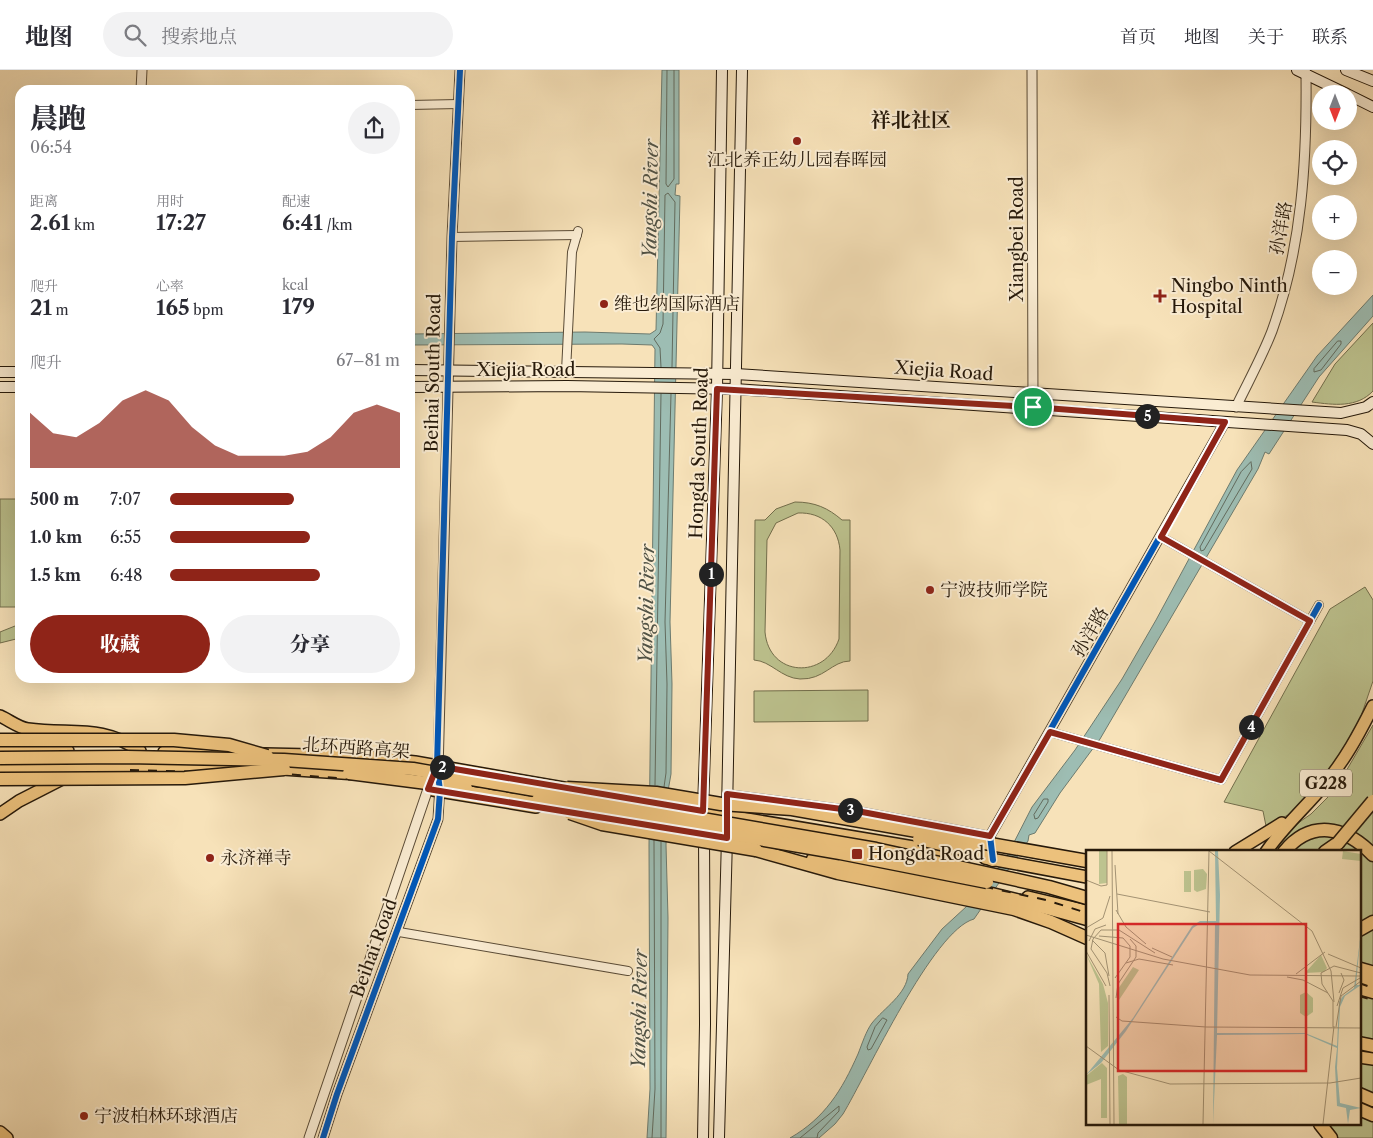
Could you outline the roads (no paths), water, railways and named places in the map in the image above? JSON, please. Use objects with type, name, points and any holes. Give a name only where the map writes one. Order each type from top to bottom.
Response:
[{"type":"highway","points":[[0,740],[174,740],[229,745],[284,764]]},
{"type":"highway","name":"北环西路高架","points":[[0,758],[127,757],[413,769],[876,849],[1049,887],[1086,898]]},
{"type":"highway","points":[[0,779],[225,776],[284,764]]},
{"type":"highway","name":"北环西路高架","points":[[0,767],[284,764],[388,777],[840,853],[1048,894],[1086,906]]},
{"type":"highway","points":[[0,788],[104,786],[159,778]]},
{"type":"highway","points":[[518,787],[656,793],[925,840],[975,852],[993,860]]},
{"type":"highway","points":[[537,801],[602,824],[855,866],[1029,902],[1086,919]]},
{"type":"highway","points":[[1334,847],[1373,801]]},
{"type":"highway","points":[[725,804],[792,809],[1086,860]]},
{"type":"highway","points":[[1286,850],[1294,840],[1320,829],[1339,831],[1353,838],[1373,855]]},
{"type":"highway","points":[[756,850],[838,873],[1014,909],[1051,922],[1086,938]]},
{"type":"highway","points":[[1360,929],[1373,922]]},
{"type":"highway","points":[[1360,978],[1373,982]]},
{"type":"highway","points":[[1360,988],[1373,992]]},
{"type":"highway","points":[[1360,1043],[1373,1046]]},
{"type":"highway","points":[[1360,1094],[1373,1100]]},
{"type":"highway","points":[[1360,1109],[1373,1115]]},
{"type":"highway","points":[[1322,1126],[1331,1138]]},
{"type":"main road","name":"Hongda South Road","points":[[703,1138],[703,811],[717,389],[722,70]]},
{"type":"main road","name":"Hongda South Road","points":[[719,1133],[727,838],[725,804],[742,70]]},
{"type":"main road","points":[[1346,70],[1373,82]]},
{"type":"main road","points":[[1301,72],[1329,85]]},
{"type":"main road","points":[[1358,99],[1373,107]]},
{"type":"main road","name":"Xiejia Road","points":[[415,370],[449,367],[566,368],[736,374],[1311,412],[1341,413],[1366,407],[1373,402]]},
{"type":"main road","points":[[0,372],[15,372]]},
{"type":"main road","points":[[0,386],[15,387]]},
{"type":"main road","name":"Xiejia Road","points":[[415,387],[735,389],[1033,407],[1347,430],[1361,434],[1373,444]]},
{"type":"main road","name":"G228","points":[[1267,850],[1283,828],[1324,786],[1351,750],[1373,706]]},
{"type":"main road","points":[[0,716],[26,729],[105,733],[127,742],[140,751]]},
{"type":"main road","points":[[0,751],[140,751],[359,756],[437,766],[703,811],[725,804],[1033,868],[1086,876]]},
{"type":"main road","points":[[0,774],[148,770],[277,773],[386,781],[644,826],[727,838],[939,877],[1086,911]]},
{"type":"main road","points":[[0,814],[19,801],[73,773]]},
{"type":"main road","points":[[1239,850],[1269,833],[1302,809]]},
{"type":"main road","points":[[1033,868],[1086,884]]},
{"type":"main road","points":[[1360,968],[1373,972]]},
{"type":"main road","points":[[1360,993],[1373,998]]},
{"type":"main road","points":[[1360,1057],[1373,1059]]},
{"type":"main road","points":[[0,1132],[7,1138]]},
{"type":"street","points":[[142,70],[142,85]]},
{"type":"street","name":"Beihai South Road","points":[[437,766],[452,237],[460,70]]},
{"type":"street","name":"Xiangbei Road","points":[[1032,70],[1033,407]]},
{"type":"street","name":"孙洋路","points":[[1236,407],[1271,332],[1291,266],[1304,192],[1307,129],[1301,72]]},
{"type":"street","points":[[415,105],[458,104]]},
{"type":"street","points":[[452,237],[578,233],[572,252],[566,368]]},
{"type":"street","name":"孙洋路","points":[[990,836],[1225,422]]},
{"type":"street","points":[[1161,537],[1209,562],[1310,621]]},
{"type":"street","points":[[1050,732],[1221,780],[1319,605]]},
{"type":"street","name":"Beihai Road","points":[[309,1138],[437,766]]},
{"type":"street","name":"Beihai Road","points":[[323,1138],[337,1094],[438,819],[440,791],[437,766]]},
{"type":"street","points":[[725,804],[857,811],[990,836],[993,860]]},
{"type":"street","points":[[399,932],[628,971]]},
{"type":"water","points":[[662,70],[679,70],[679,184],[676,184],[675,195],[680,196],[670,622],[672,684],[671,774],[668,791],[666,845],[668,918],[666,1138],[647,1138],[650,1089],[649,845],[655,349],[652,345],[622,344],[415,345],[415,334],[585,332],[650,334],[656,330]]},
{"type":"water","points":[[1373,295],[1373,316],[1319,377],[1269,454],[1265,452],[1258,469],[1100,739],[1060,793],[1035,833],[1029,835],[1028,841],[974,919],[958,929],[940,948],[921,975],[843,1114],[819,1138],[790,1138],[813,1122],[831,1102],[846,1080],[872,1023],[904,988],[908,974],[942,929],[979,895],[1007,856],[1032,807],[1075,750],[1122,679],[1237,470],[1317,356]]},
{"type":"railway","points":[[130,762],[284,765],[413,776],[859,850],[1048,892],[1086,903]]},
{"type":"railway","points":[[130,770],[285,774],[414,784],[856,859],[1046,900],[1086,913]]},
{"type":"railway","points":[[1360,983],[1373,988]]},
{"type":"railway","points":[[1360,996],[1373,1000]]},
{"type":"place","name":"江北养正幼儿园春晖园","points":[[797,141]]},
{"type":"place","name":"Ningbo Ninth Hospital","points":[[1160,296]]},
{"type":"place","name":"维也纳国际酒店","points":[[604,304]]},
{"type":"place","name":"宁波技师学院","points":[[930,590]]},
{"type":"place","name":"Hongda Road","points":[[857,854]]},
{"type":"place","name":"永济禅寺","points":[[210,858]]},
{"type":"place","name":"宁波柏林环球酒店","points":[[84,1116]]},
{"type":"district","name":"祥北社区","points":[[911,120]]},
{"type":"water label","name":"Yangshi River","points":[[650,199]]},
{"type":"water label","name":"Yangshi River","points":[[646,604]]},
{"type":"water label","name":"Yangshi River","points":[[639,1009]]}]
